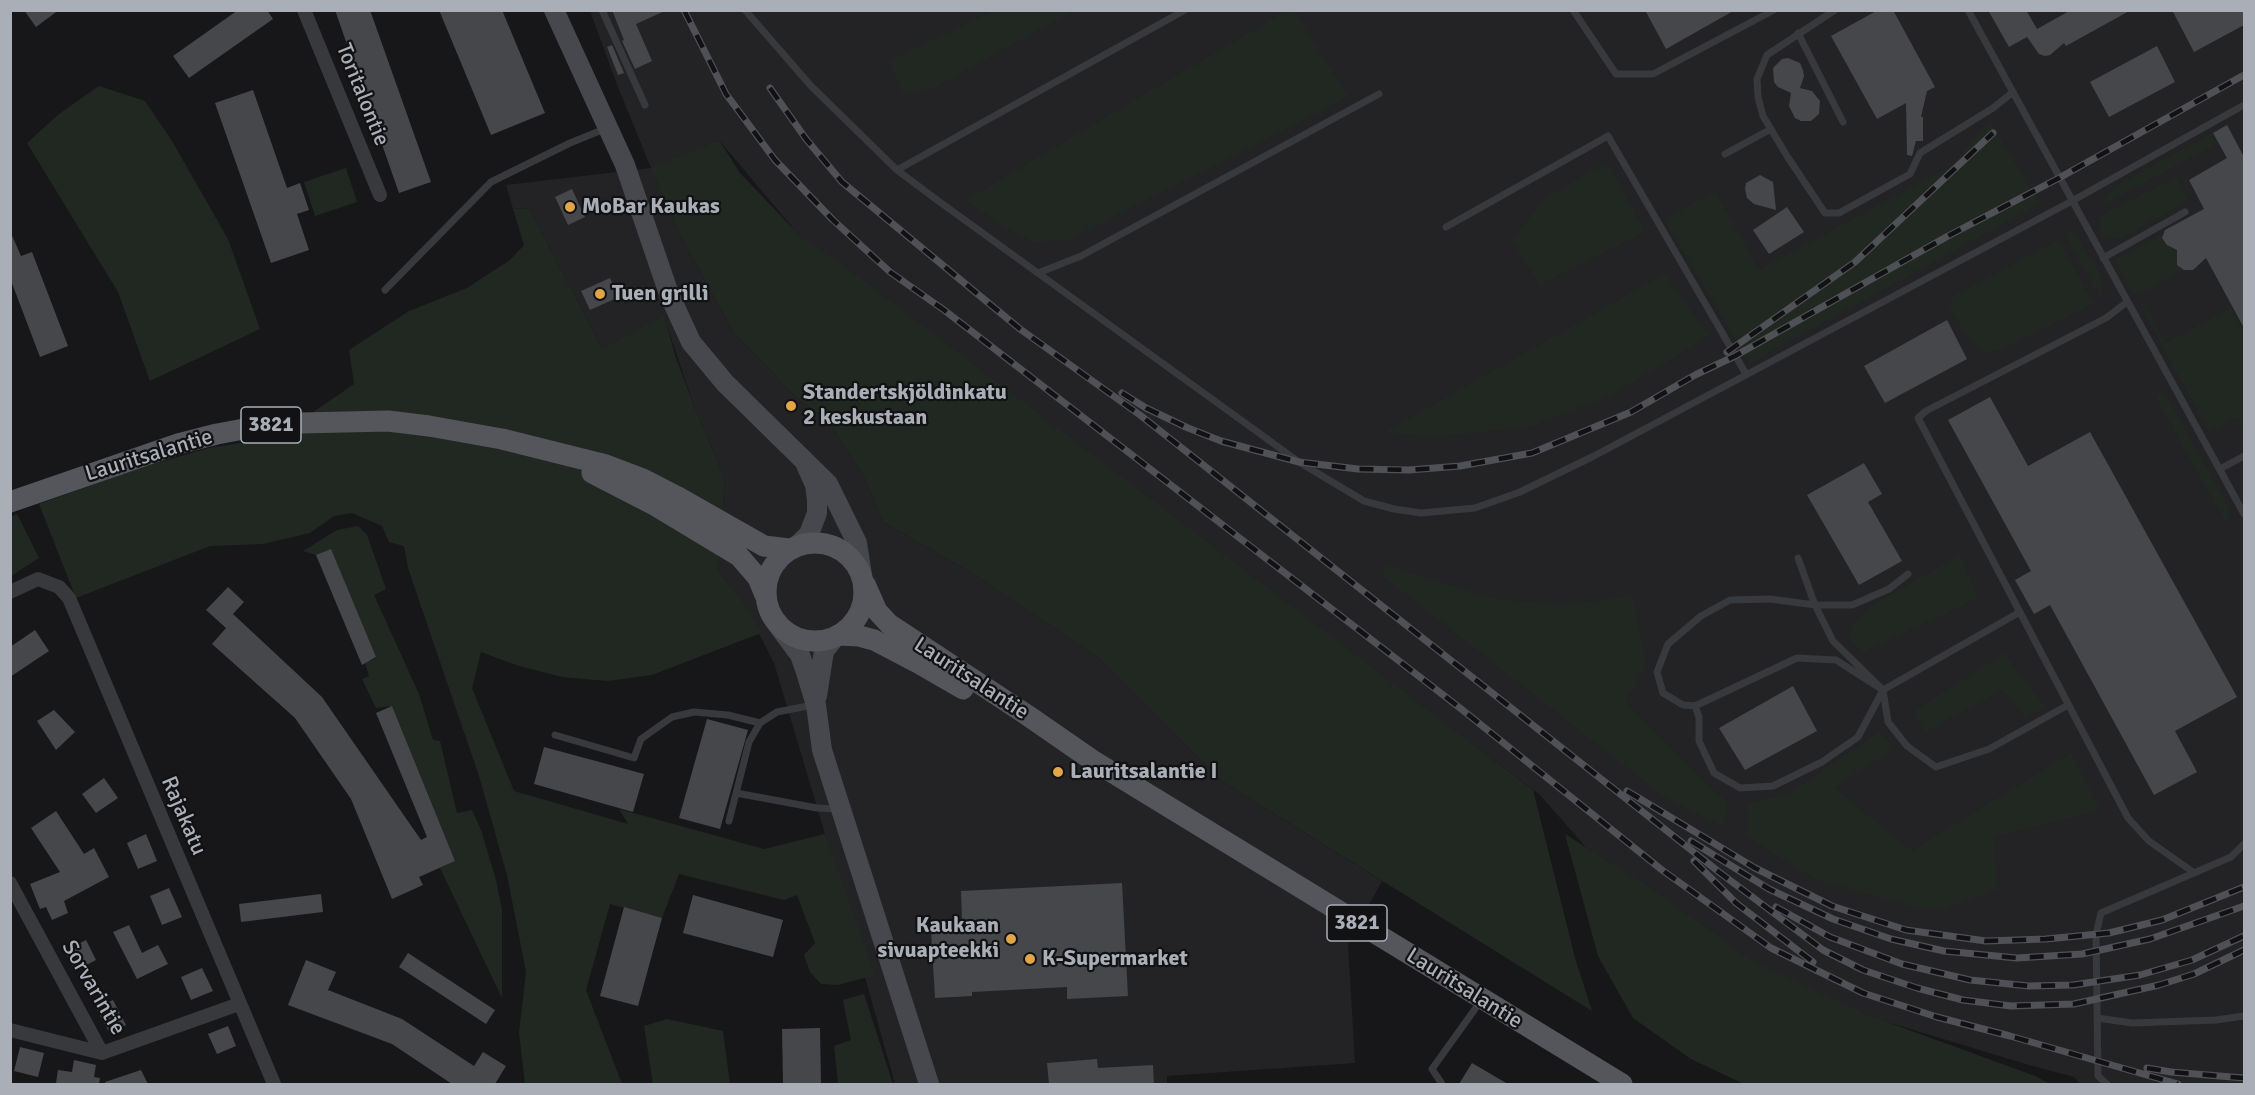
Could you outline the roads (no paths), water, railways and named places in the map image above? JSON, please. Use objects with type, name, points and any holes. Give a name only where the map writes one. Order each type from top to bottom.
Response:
[{"type":"main road","name":"Lauritsalantie","points":[[10,502],[178,444],[260,426],[331,421],[388,421],[429,426],[606,465],[643,479],[764,546],[794,547]]},
{"type":"main road","name":"Lauritsalantie","points":[[540,449],[610,481],[739,556],[750,566],[765,595]]},
{"type":"main road","points":[[823,544],[835,548],[855,563],[863,580],[861,610],[855,622],[838,636],[804,639],[791,635],[780,628],[771,615],[765,595],[772,566],[794,547],[823,544]]},
{"type":"main road","name":"Lauritsalantie","points":[[863,580],[877,611],[889,624],[1092,760],[1622,1084]]},
{"type":"main road","name":"Lauritsalantie","points":[[838,636],[859,636],[894,649],[1020,723],[1092,760]]},
{"type":"street","name":"Toritalontie","points":[[304,10],[380,195]]},
{"type":"street","points":[[554,10],[630,180],[669,294],[691,342],[725,383],[819,472],[837,499],[857,543],[863,580]]},
{"type":"street","points":[[794,547],[809,534],[814,524],[817,500],[815,485],[802,457]]},
{"type":"street","name":"Rajakatu","points":[[10,592],[38,579],[64,591],[274,1084]]},
{"type":"street","points":[[780,628],[800,655],[816,705],[822,750],[840,810],[929,1084]]},
{"type":"street","points":[[816,705],[825,651],[838,636]]},
{"type":"street","name":"Sorvarintie","points":[[12,891],[102,1053],[239,1004]]},
{"type":"street","points":[[10,1030],[102,1053]]},
{"type":"lane","points":[[602,10],[645,105]]},
{"type":"lane","points":[[745,10],[811,86],[897,170],[1299,462],[1364,501],[1421,513],[1475,508],[1520,492],[1594,456],[2072,201],[2242,106],[2244,114]]},
{"type":"lane","points":[[897,170],[1185,10]]},
{"type":"lane","points":[[1573,10],[1616,74],[1653,74],[1774,10]]},
{"type":"lane","points":[[1835,10],[1767,55],[1757,79],[1758,97],[1764,116],[1825,213],[1839,213],[1910,174],[1920,153],[1993,108],[2013,92]]},
{"type":"lane","points":[[1968,10],[2244,514]]},
{"type":"lane","points":[[1798,33],[1843,122]]},
{"type":"lane","points":[[1038,273],[1081,256],[1379,94]]},
{"type":"lane","points":[[385,290],[491,182],[570,143],[608,128]]},
{"type":"lane","points":[[1725,154],[1771,129]]},
{"type":"lane","points":[[1446,227],[1608,136],[1746,374]]},
{"type":"lane","points":[[2103,258],[2185,212]]},
{"type":"lane","points":[[2127,302],[2106,318],[1926,411],[1918,418],[2128,818],[2150,841],[2193,872]]},
{"type":"lane","points":[[2220,469],[2244,456]]},
{"type":"lane","points":[[1798,558],[1815,605],[1833,641],[1884,690],[1888,722],[1907,746],[1936,767],[1989,749],[2068,705]]},
{"type":"lane","points":[[1884,690],[1836,660],[1797,658],[1695,706],[1683,705],[1663,693],[1657,672],[1668,644],[1701,616],[1730,600],[1770,599],[1815,605],[1852,605],[1889,590],[1908,574]]},
{"type":"lane","points":[[1695,706],[1699,717],[1699,741],[1714,773],[1740,788],[1773,786],[1822,762],[1858,737],[1884,690],[2020,612]]},
{"type":"lane","points":[[729,821],[749,742],[760,723],[777,712],[816,705]]},
{"type":"lane","points":[[555,735],[634,758],[641,739],[672,717],[694,712],[728,715],[760,723]]},
{"type":"lane","points":[[736,793],[840,810]]},
{"type":"lane","points":[[2107,1084],[2098,1076],[2096,934],[2101,913],[2231,857],[2244,844]]},
{"type":"lane","points":[[1443,1084],[1432,1069],[1482,1000]]},
{"type":"lane","points":[[2097,1018],[2132,1023],[2216,1020],[2244,1016]]},
{"type":"railway","points":[[684,10],[726,94],[775,160],[833,220],[890,272],[944,310],[1460,708],[1662,870],[1771,948],[1863,993],[1937,1017],[2178,1084]]},
{"type":"railway","points":[[1122,393],[1146,408],[1221,441],[1299,462],[1358,469],[1409,470],[1460,466],[1532,453],[1631,412],[2244,75]]},
{"type":"railway","points":[[770,88],[806,139],[842,182],[1020,329],[1140,415],[1719,872],[1823,950],[1863,970],[1917,988],[1963,1000],[2011,1006],[2074,1004],[2159,985],[2194,974],[2244,950]]},
{"type":"railway","points":[[1727,352],[1855,262],[1993,133]]},
{"type":"railway","points":[[1627,791],[1755,868],[1832,906],[1906,930],[1986,941],[2046,939],[2109,933],[2162,920],[2244,887]]},
{"type":"railway","points":[[1691,841],[1769,889],[1833,919],[1891,939],[1944,951],[2017,958],[2082,954],[2150,939],[2244,906]]},
{"type":"railway","points":[[1694,861],[1736,903],[1813,962]]},
{"type":"railway","points":[[1776,907],[1830,937],[1902,964],[1970,980],[2029,986],[2073,985],[2140,975],[2192,960],[2244,936]]},
{"type":"railway","points":[[2147,1068],[2244,1078]]},
{"type":"place","name":"MoBar Kaukas","points":[[570,207]]},
{"type":"place","name":"Tuen grilli","points":[[600,294]]},
{"type":"place","name":"Standertskjöldinkatu 2 keskustaan","points":[[791,406]]},
{"type":"place","name":"Lauritsalantie I","points":[[1058,772]]},
{"type":"place","name":"Kaukaan sivuapteekki","points":[[1011,939]]},
{"type":"place","name":"K-Supermarket","points":[[1030,959]]}]
